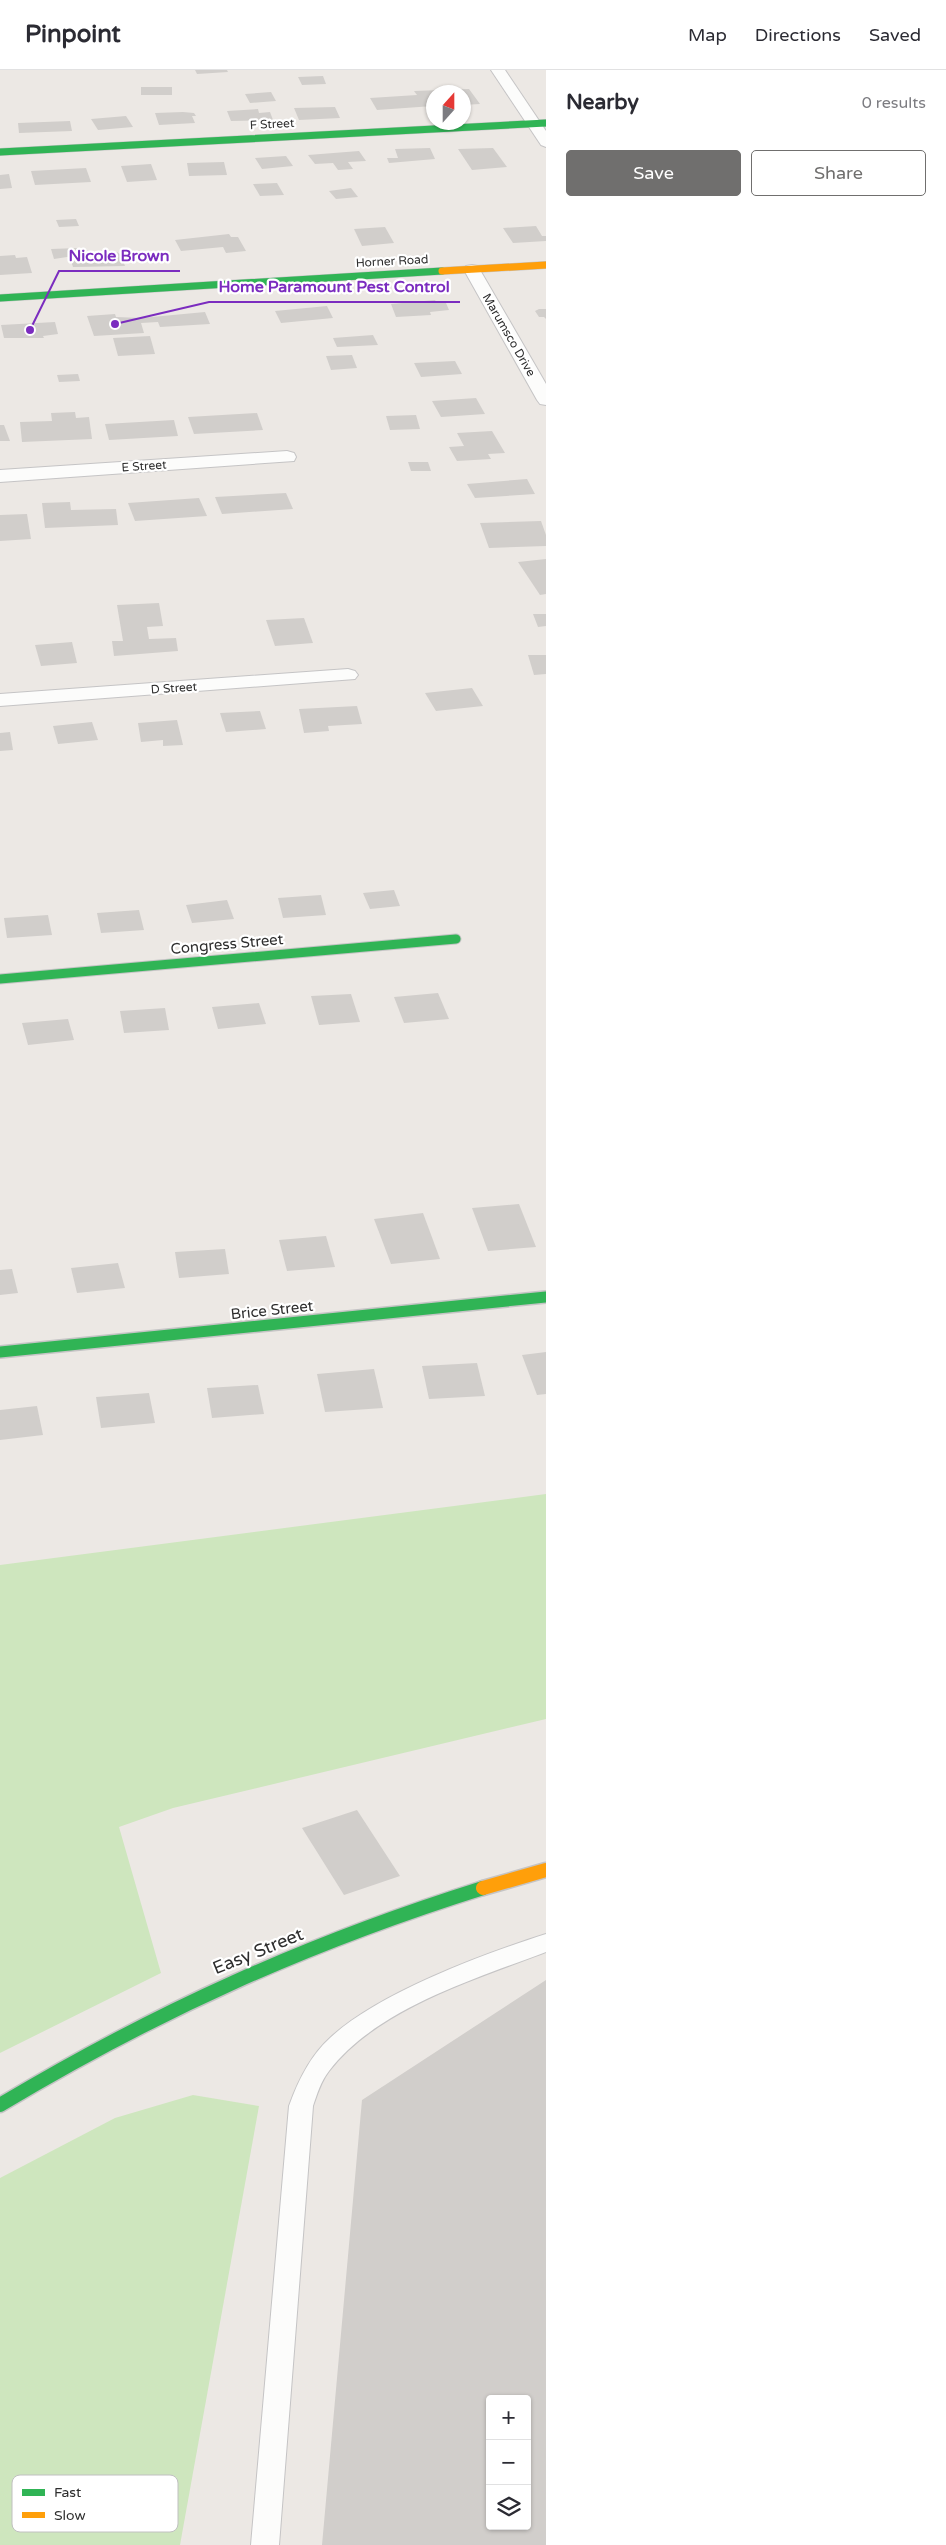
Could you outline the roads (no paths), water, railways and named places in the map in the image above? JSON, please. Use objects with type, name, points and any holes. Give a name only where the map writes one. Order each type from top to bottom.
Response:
[{"type":"street","points":[[498,70],[540,123],[546,142]]},
{"type":"street","name":"F Street","points":[[0,152],[540,123]]},
{"type":"street","name":"Horner Road","points":[[0,298],[546,265]]},
{"type":"street","name":"Marumsco Drive","points":[[472,270],[546,400]]},
{"type":"street","name":"E Street","points":[[0,476],[287,457]]},
{"type":"street","name":"D Street","points":[[0,700],[348,675]]},
{"type":"street","name":"Congress Street","points":[[0,979],[456,939]]},
{"type":"street","name":"Brice Street","points":[[0,1352],[546,1297]]},
{"type":"street","name":"Easy Street","points":[[0,2104],[57,2067],[212,1988],[351,1933],[546,1870]]},
{"type":"lane","points":[[265,2545],[301,2106],[308,2084],[321,2063],[341,2042],[374,2018],[443,1982],[546,1943]]},
{"type":"place","name":"Home Paramount Pest Control","points":[[115,324]]},
{"type":"place","name":"Nicole Brown","points":[[30,330]]}]
